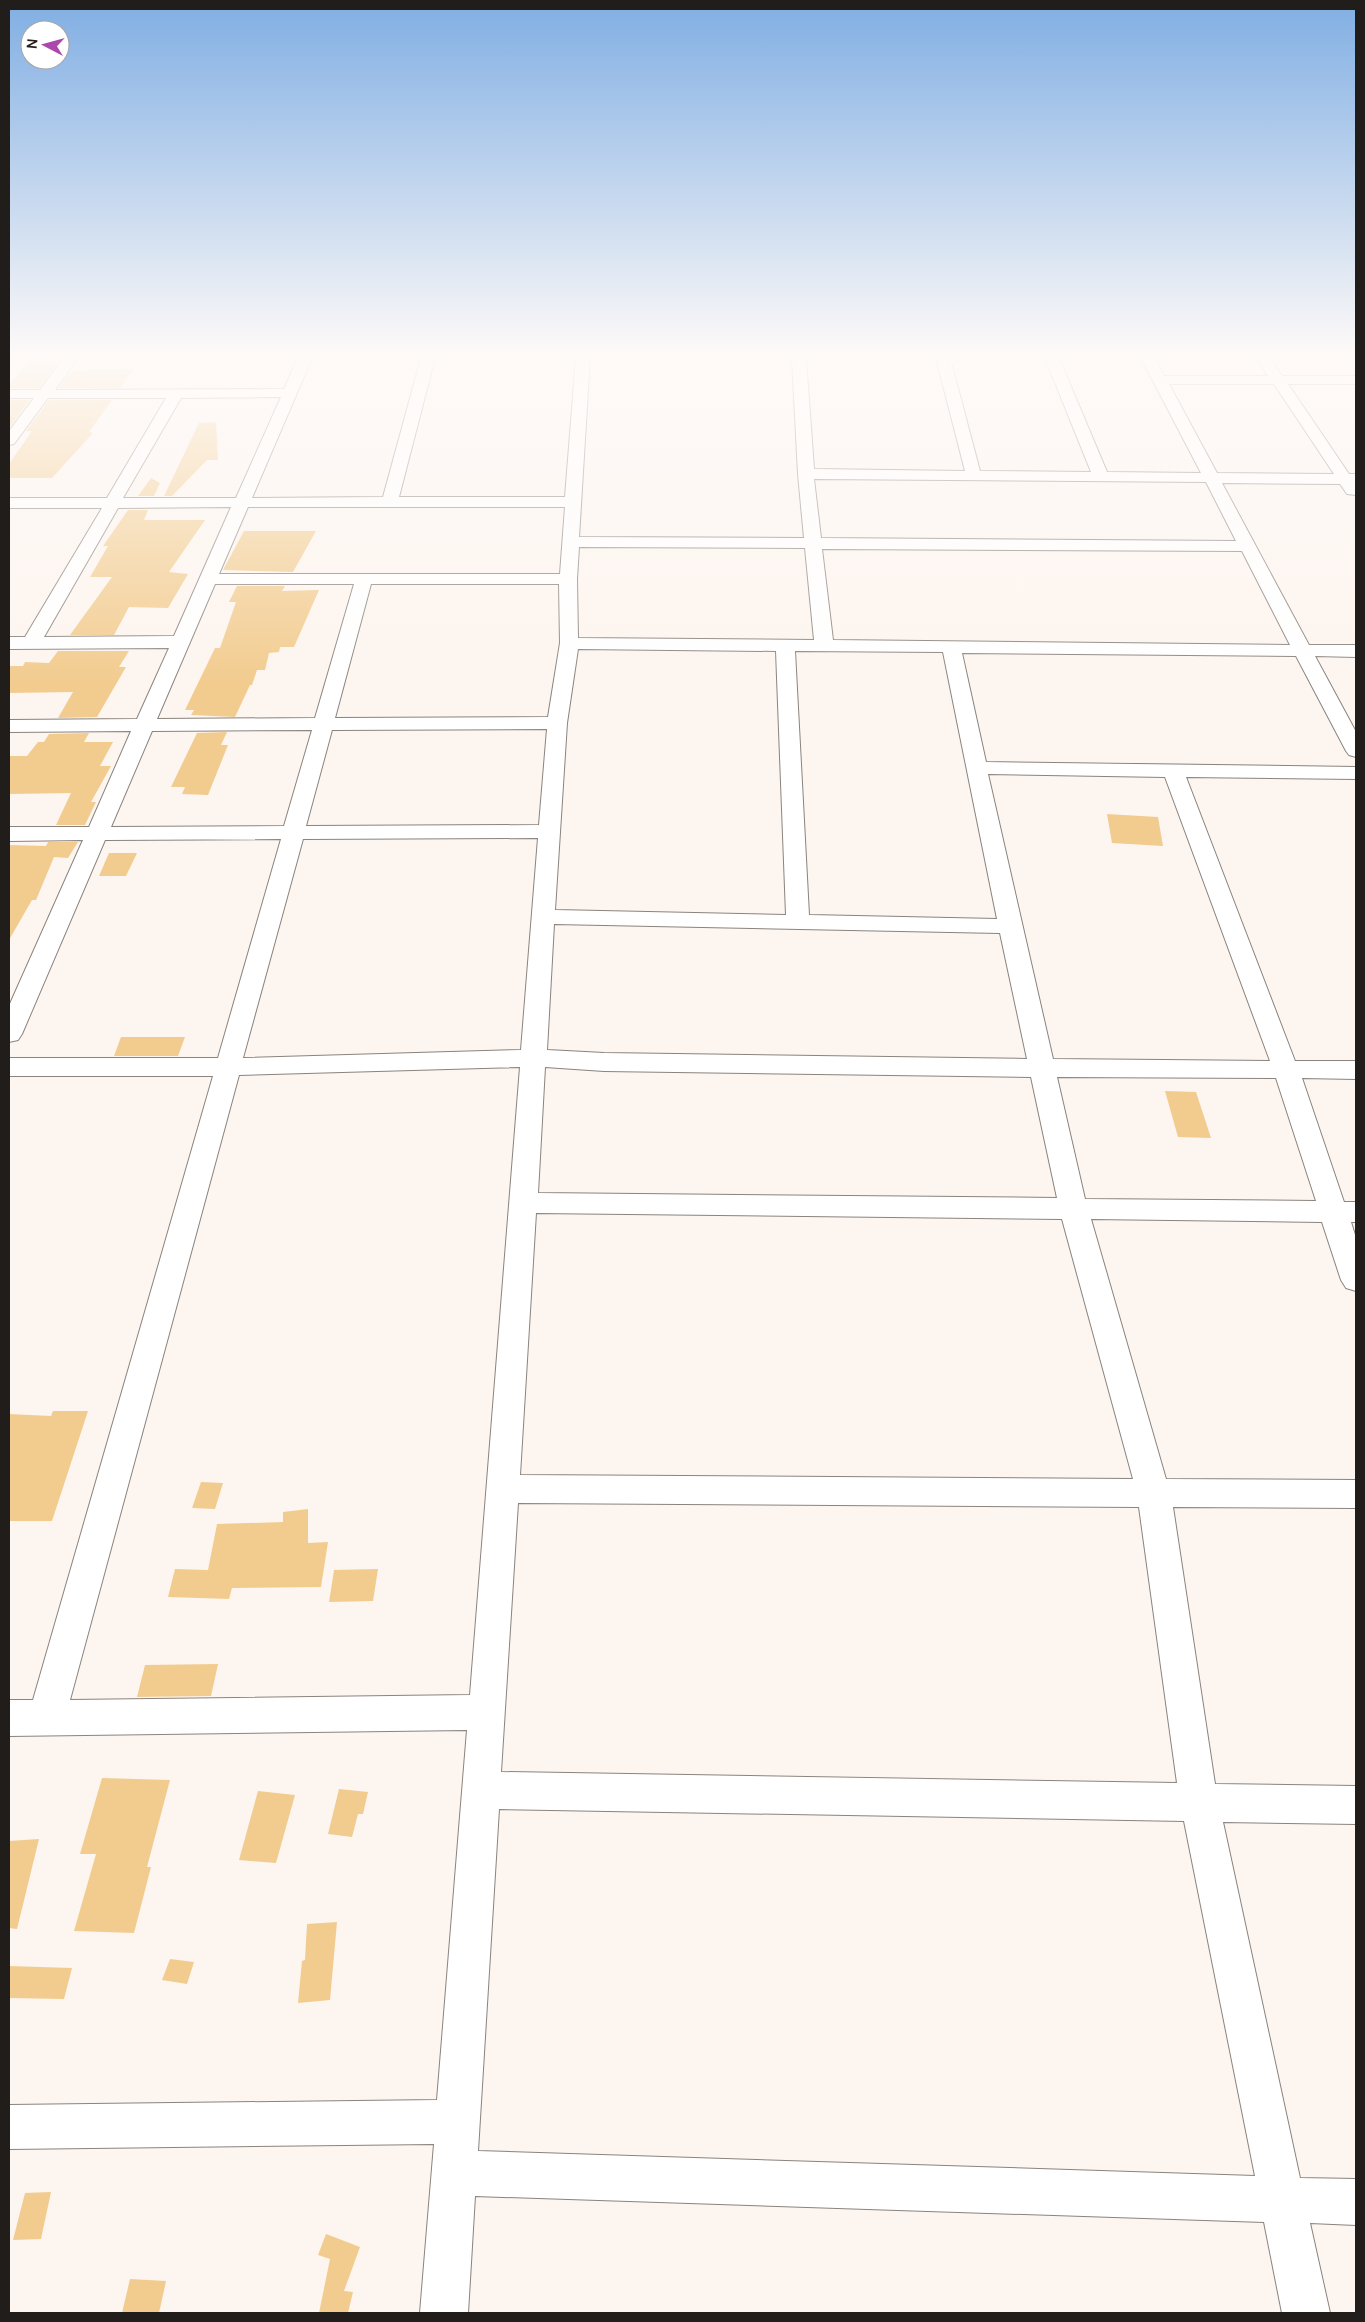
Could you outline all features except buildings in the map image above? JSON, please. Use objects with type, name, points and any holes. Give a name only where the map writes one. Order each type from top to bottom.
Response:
[{"type":"street","points":[[32,642],[134,466]]},
{"type":"street","points":[[9,1034],[258,466]]},
{"type":"street","points":[[390,502],[399,466]]},
{"type":"street","points":[[444,2313],[557,723],[569,643],[568,579],[575,466]]},
{"type":"street","points":[[806,466],[824,646]]},
{"type":"street","points":[[971,466],[974,476]]},
{"type":"street","points":[[1097,466],[1101,477]]},
{"type":"street","points":[[1206,466],[1356,752]]},
{"type":"street","points":[[1341,466],[1350,479],[1356,496]]},
{"type":"street","points":[[806,474],[1350,479]]},
{"type":"street","points":[[9,503],[573,502]]},
{"type":"street","points":[[570,542],[1248,546]]},
{"type":"street","points":[[208,579],[568,579]]},
{"type":"street","points":[[47,1717],[364,579]]},
{"type":"street","points":[[9,643],[181,642]]},
{"type":"street","points":[[569,643],[1356,651]]},
{"type":"street","points":[[785,646],[798,922]]},
{"type":"street","points":[[951,647],[1010,926],[1073,1208],[1154,1493],[1199,1802],[1306,2313]]},
{"type":"street","points":[[9,726],[557,723]]},
{"type":"street","points":[[976,768],[1356,773]]},
{"type":"street","points":[[1173,771],[1286,1070],[1345,1212],[1356,1280]]},
{"type":"street","points":[[9,834],[550,831]]},
{"type":"street","points":[[544,917],[1010,926]]},
{"type":"street","points":[[9,1068],[229,1067],[534,1058],[624,1063],[1042,1069],[1356,1070]]},
{"type":"street","points":[[524,1203],[1345,1212]]},
{"type":"street","points":[[503,1489],[1356,1494]]},
{"type":"street","points":[[9,1718],[487,1712]]},
{"type":"street","points":[[481,1790],[1356,1805]]},
{"type":"street","points":[[9,2127],[458,2122]]},
{"type":"street","points":[[454,2173],[1356,2202]]}]
